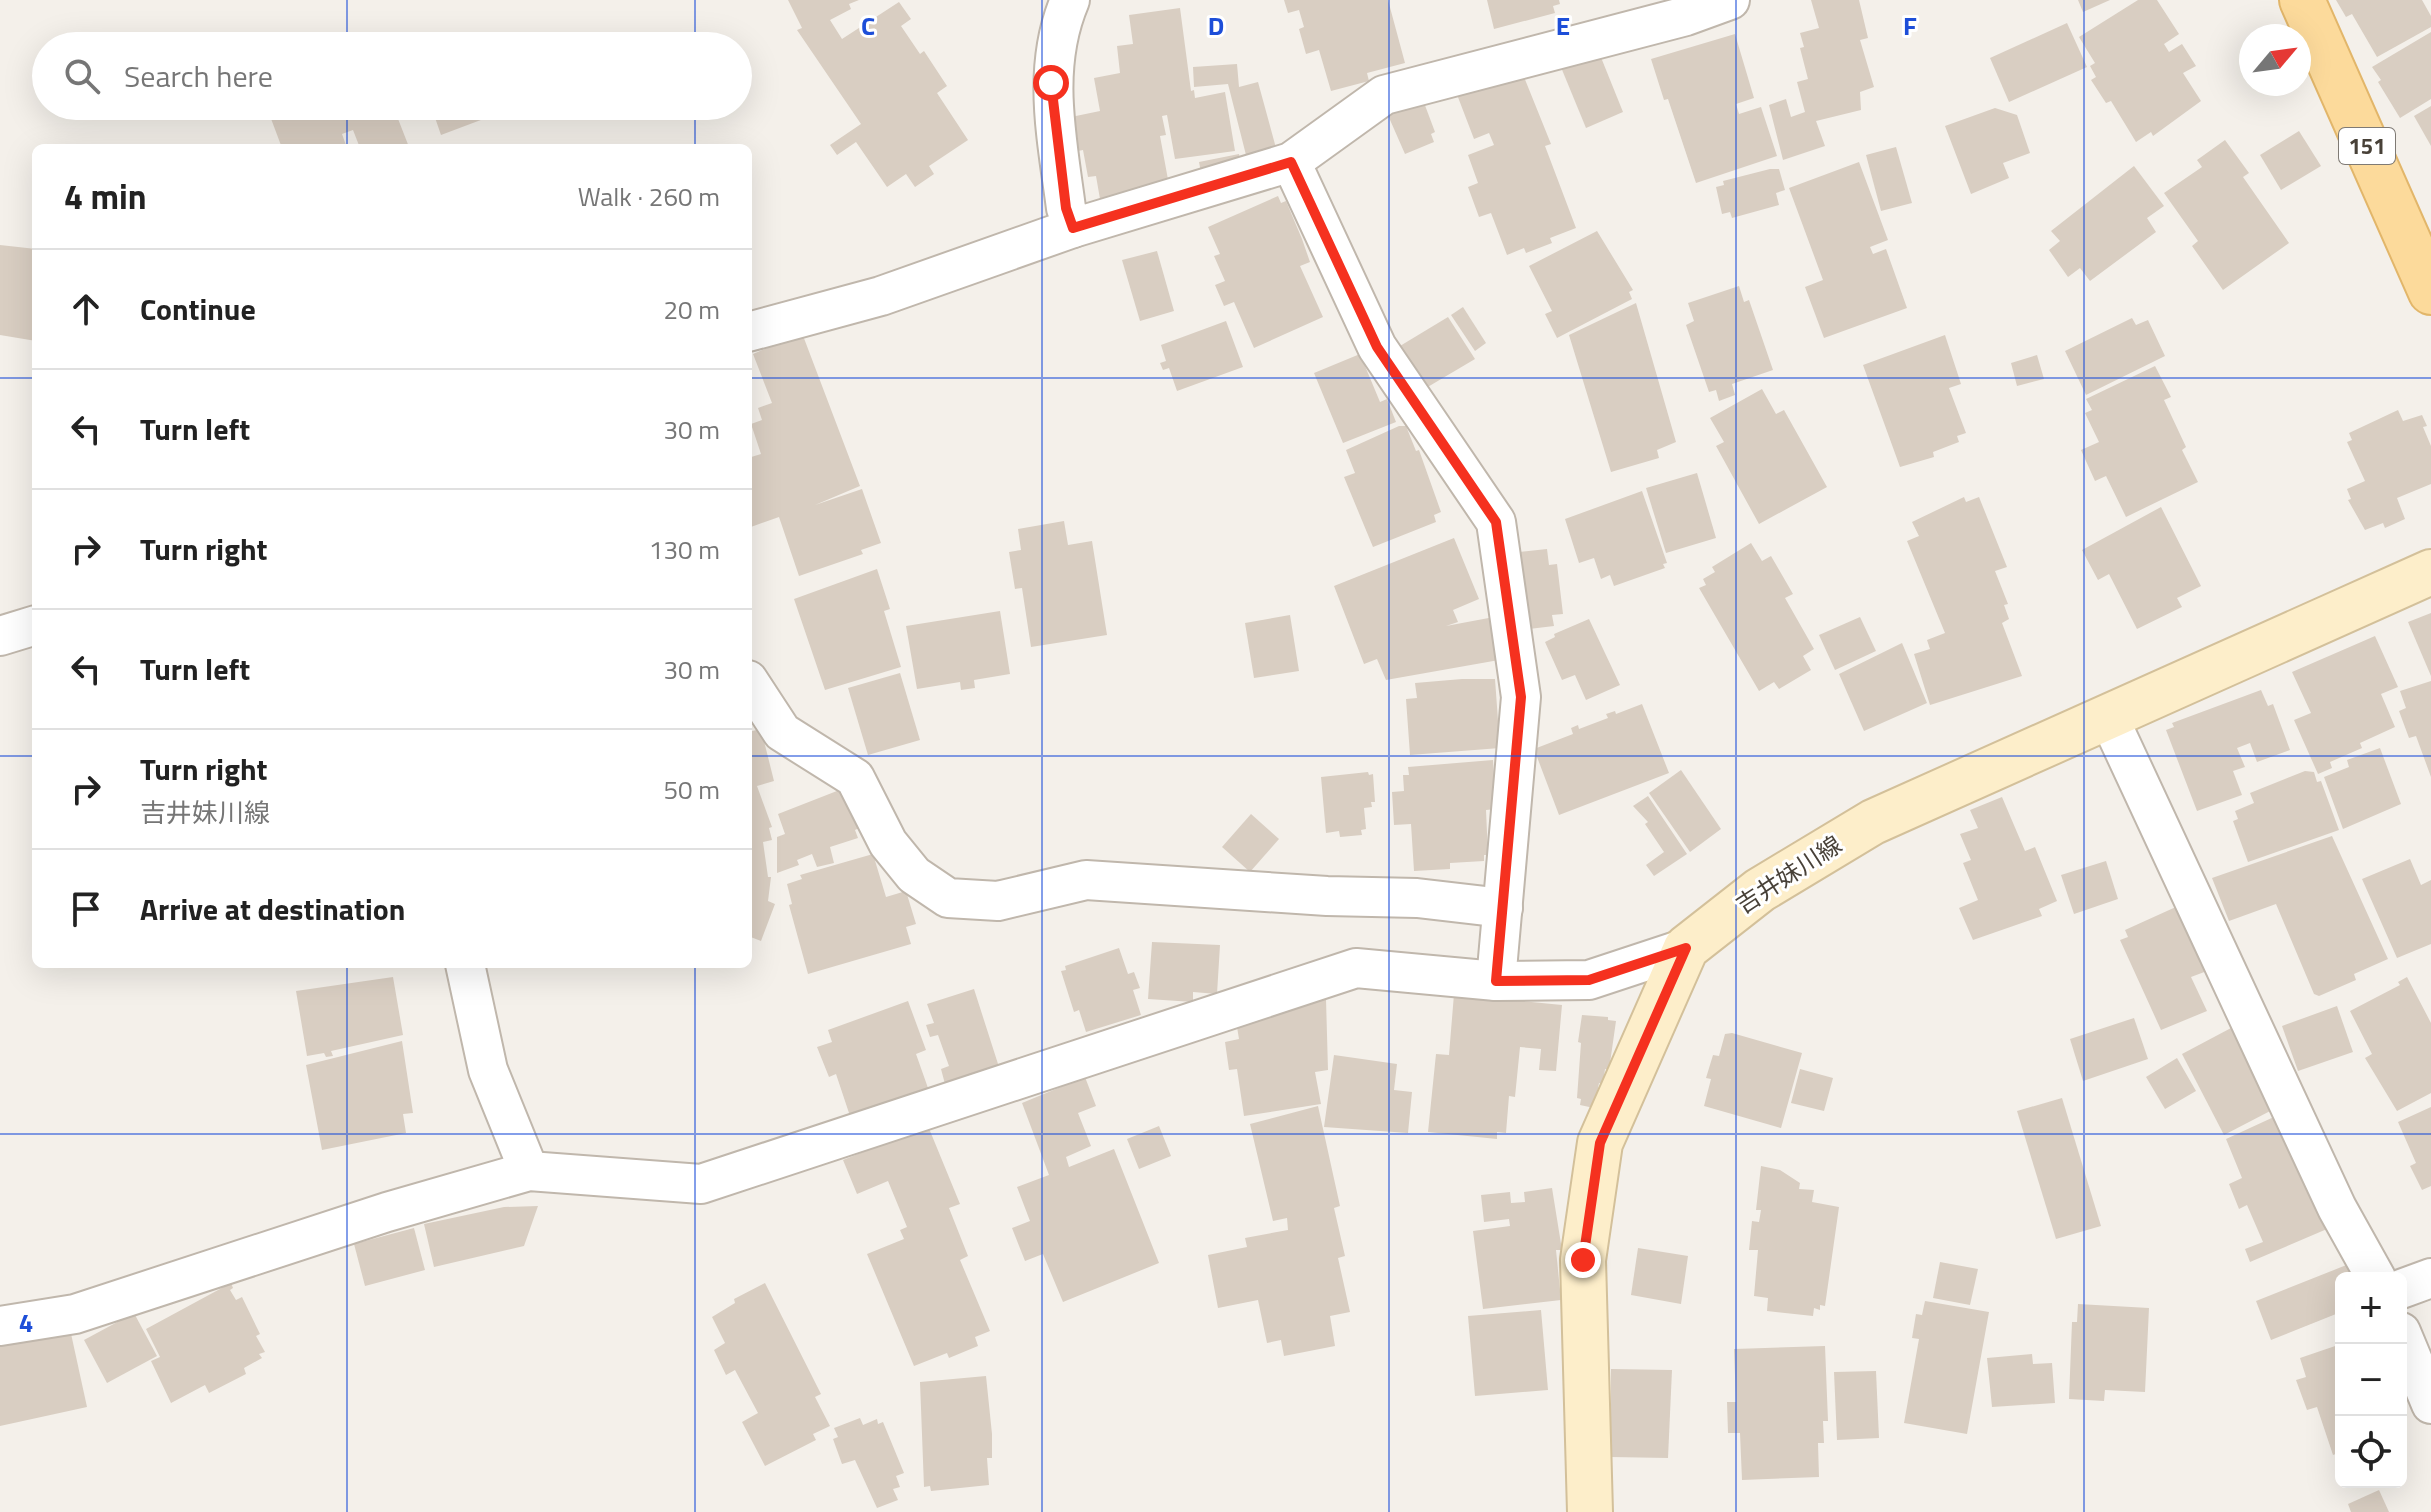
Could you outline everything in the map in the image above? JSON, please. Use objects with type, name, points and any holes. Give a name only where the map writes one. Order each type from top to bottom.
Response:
[{"type":"main road","name":"151","points":[[2302,0],[2431,292]]},
{"type":"main road","name":"吉井妹川線","points":[[1590,1512],[1583,1260],[1600,1143],[1686,948],[1760,890],[1873,822],[2431,572]]},
{"type":"street","points":[[1070,0],[1061,21],[1051,83],[1066,208],[1073,228]]},
{"type":"street","points":[[752,331],[881,296],[1073,228],[1291,162],[1384,95],[1686,16],[1730,0]]},
{"type":"street","points":[[1291,162],[1377,347],[1496,522],[1521,697],[1496,981]]},
{"type":"street","points":[[0,636],[32,626]]},
{"type":"street","points":[[752,686],[782,732],[855,778],[888,843],[914,875],[948,898],[998,901],[1086,880],[1327,896],[1417,898],[1503,908]]},
{"type":"street","points":[[2108,716],[2331,1194],[2373,1272]]},
{"type":"street","points":[[0,1326],[75,1314],[387,1212],[529,1171],[701,1184],[1356,968],[1496,981],[1589,980],[1686,948]]},
{"type":"street","points":[[466,968],[488,1070],[529,1171]]},
{"type":"street","points":[[2407,1287],[2431,1278]]},
{"type":"street","points":[[2406,1344],[2431,1404]]},
{"type":"building","points":[[788,0],[859,0],[849,4],[851,9],[830,20],[842,39],[899,2],[911,19],[901,26],[920,54],[924,51],[947,86],[937,93],[968,140],[929,166],[934,174],[915,187],[906,174],[887,187],[856,142],[837,155],[830,145],[861,124],[797,30],[802,28]]},
{"type":"building","points":[[1284,0],[1388,0],[1405,63],[1367,73],[1369,81],[1331,91],[1319,50],[1306,54],[1299,29],[1304,27],[1299,10],[1288,13]]},
{"type":"building","points":[[1487,0],[1559,0],[1560,4],[1553,6],[1555,13],[1494,29]]},
{"type":"building","points":[[1811,0],[1859,0],[1868,38],[1860,40],[1874,87],[1860,92],[1861,110],[1816,121],[1825,146],[1783,160],[1769,105],[1786,99],[1791,117],[1805,112],[1797,82],[1808,79],[1800,48],[1804,47],[1800,33],[1819,28]]},
{"type":"building","points":[[2078,0],[2110,0],[2083,12]]},
{"type":"building","points":[[2138,0],[2157,0],[2179,34],[2164,44],[2169,52],[2182,44],[2196,66],[2183,73],[2201,101],[2153,136],[2151,132],[2136,142],[2111,101],[2106,103],[2091,80],[2096,77],[2090,66],[2095,63],[2079,37]]},
{"type":"building","points":[[2336,0],[2422,0],[2431,16],[2431,27],[2377,57],[2352,14],[2346,17]]},
{"type":"building","points":[[1180,8],[1191,91],[1194,90],[1195,98],[1225,92],[1235,151],[1175,159],[1167,115],[1162,116],[1166,135],[1160,136],[1169,185],[1100,199],[1096,176],[1088,177],[1083,150],[1078,151],[1071,117],[1100,111],[1094,78],[1120,73],[1117,46],[1133,44],[1129,15]]},
{"type":"building","points":[[2067,23],[2087,67],[2009,102],[1990,58]]},
{"type":"building","points":[[2431,32],[2431,99],[2400,118],[2372,67]]},
{"type":"building","points":[[1735,34],[1754,98],[1736,104],[1739,114],[1761,107],[1777,156],[1696,183],[1651,59]]},
{"type":"building","points":[[1596,45],[1623,112],[1586,128],[1558,60]]},
{"type":"building","points":[[1237,64],[1239,87],[1258,82],[1276,148],[1246,155],[1228,84],[1194,87],[1193,67]]},
{"type":"building","points":[[1520,67],[1551,144],[1545,146],[1576,228],[1550,238],[1552,243],[1526,253],[1524,248],[1507,255],[1491,213],[1479,217],[1468,187],[1478,183],[1468,155],[1494,145],[1489,133],[1474,139],[1456,92]]},
{"type":"building","points":[[1423,100],[1435,132],[1431,134],[1434,142],[1405,154],[1387,113]]},
{"type":"building","points":[[2431,106],[2431,146],[2414,116]]},
{"type":"building","points":[[1995,108],[2017,115],[2030,153],[2003,163],[2009,178],[1971,194],[1945,126]]},
{"type":"building","points":[[272,120],[398,120],[408,144],[358,144],[353,130],[342,134],[346,144],[280,144]]},
{"type":"building","points":[[436,120],[481,120],[441,135]]},
{"type":"building","points":[[2299,131],[2321,166],[2281,190],[2260,155]]},
{"type":"building","points":[[2225,140],[2249,173],[2243,177],[2289,243],[2223,290],[2192,246],[2198,241],[2164,193],[2202,167],[2197,160]]},
{"type":"building","points":[[1896,147],[1912,203],[1881,211],[1866,155]]},
{"type":"building","points":[[1239,154],[1241,166],[1201,173],[1199,162]]},
{"type":"building","points":[[1859,162],[1888,240],[1870,247],[1873,254],[1886,249],[1907,308],[1824,338],[1805,287],[1823,280],[1789,188]]},
{"type":"building","points":[[2134,166],[2164,206],[2147,218],[2156,232],[2090,281],[2080,268],[2068,277],[2049,250],[2060,241],[2051,231]]},
{"type":"building","points":[[1779,169],[1785,190],[1776,193],[1779,205],[1732,218],[1730,212],[1722,214],[1716,187],[1724,185],[1723,181]]},
{"type":"building","points":[[1278,196],[1281,203],[1286,201],[1302,239],[1310,262],[1300,266],[1323,317],[1254,348],[1234,302],[1224,306],[1215,285],[1225,281],[1214,256],[1220,254],[1208,227]]},
{"type":"building","points":[[1597,231],[1633,290],[1629,292],[1632,299],[1557,338],[1545,314],[1552,311],[1529,266]]},
{"type":"building","points":[[0,245],[32,249],[32,340],[0,335]]},
{"type":"building","points":[[1157,251],[1174,311],[1140,321],[1122,260]]},
{"type":"building","points":[[1739,286],[1744,302],[1749,300],[1773,370],[1732,384],[1735,395],[1719,401],[1716,390],[1709,392],[1686,325],[1694,321],[1688,303]]},
{"type":"building","points":[[1636,303],[1676,442],[1657,450],[1659,458],[1611,472],[1569,335]]},
{"type":"building","points":[[1463,307],[1486,343],[1475,351],[1451,315]]},
{"type":"building","points":[[1448,317],[1475,359],[1426,388],[1400,346]]},
{"type":"building","points":[[2132,318],[2136,325],[2148,320],[2165,356],[2086,395],[2065,351]]},
{"type":"building","points":[[1226,321],[1243,367],[1177,391],[1169,368],[1163,370],[1160,363],[1166,361],[1161,345]]},
{"type":"building","points":[[802,333],[860,486],[815,505],[862,489],[881,543],[861,550],[863,554],[799,576],[779,517],[752,527],[752,457],[761,454],[752,424],[762,420],[758,408],[772,403],[753,354]]},
{"type":"building","points":[[1945,335],[1961,384],[1949,388],[1966,433],[1957,436],[1959,442],[1933,452],[1934,457],[1900,467],[1863,365]]},
{"type":"building","points":[[1360,354],[1380,402],[1387,399],[1396,422],[1343,443],[1314,373]]},
{"type":"building","points":[[2037,355],[2044,379],[2017,386],[2011,363]]},
{"type":"building","points":[[2155,366],[2171,397],[2164,400],[2186,447],[2182,450],[2198,482],[2126,517],[2106,476],[2095,481],[2081,450],[2099,442],[2085,413],[2092,410],[2086,399]]},
{"type":"building","points":[[1762,389],[1776,414],[1784,410],[1827,487],[1759,524],[1716,446],[1724,442],[1710,418]]},
{"type":"building","points":[[2398,410],[2403,421],[2422,415],[2427,426],[2423,427],[2431,446],[2431,484],[2397,498],[2405,519],[2385,528],[2383,523],[2365,530],[2348,500],[2351,499],[2347,489],[2365,481],[2347,442],[2352,440],[2349,433]]},
{"type":"building","points":[[1399,426],[1406,426],[1416,451],[1419,450],[1441,512],[1434,515],[1436,522],[1373,547],[1344,477],[1355,473],[1346,450]]},
{"type":"building","points":[[1697,473],[1716,538],[1666,553],[1646,488]]},
{"type":"building","points":[[1642,491],[1667,563],[1663,564],[1665,568],[1614,586],[1610,575],[1601,579],[1594,558],[1579,563],[1565,519]]},
{"type":"building","points":[[1964,497],[1966,502],[1979,497],[2007,567],[1995,571],[2008,604],[2004,605],[2009,619],[2002,623],[2022,676],[1930,705],[1914,654],[1930,649],[1927,640],[1945,633],[1907,541],[1919,536],[1912,522]]},
{"type":"building","points":[[2161,507],[2201,586],[2177,598],[2182,607],[2137,629],[2109,574],[2098,580],[2082,550]]},
{"type":"building","points":[[1064,521],[1068,545],[1092,541],[1107,635],[1031,647],[1022,588],[1015,589],[1009,552],[1021,550],[1018,529]]},
{"type":"building","points":[[1454,538],[1479,599],[1453,610],[1458,622],[1446,626],[1494,617],[1499,660],[1386,680],[1377,659],[1364,664],[1334,586]]},
{"type":"building","points":[[1751,543],[1762,561],[1771,556],[1793,594],[1785,598],[1814,649],[1803,656],[1811,670],[1779,689],[1774,682],[1759,691],[1699,588],[1706,585],[1703,579],[1715,572],[1712,567]]},
{"type":"building","points":[[1547,549],[1549,565],[1557,564],[1563,614],[1552,615],[1554,626],[1529,629],[1519,552]]},
{"type":"building","points":[[877,569],[890,609],[884,611],[901,667],[825,690],[794,599]]},
{"type":"building","points":[[1000,611],[1010,674],[974,680],[975,688],[961,690],[960,682],[917,689],[906,626]]},
{"type":"building","points":[[2431,613],[2431,676],[2408,622]]},
{"type":"building","points":[[1290,615],[1299,671],[1254,678],[1245,623]]},
{"type":"building","points":[[1860,617],[1876,651],[1835,670],[1819,635]]},
{"type":"building","points":[[1589,619],[1620,685],[1586,700],[1575,675],[1562,680],[1545,642],[1555,637],[1554,634]]},
{"type":"building","points":[[2375,636],[2398,687],[2381,694],[2395,727],[2360,743],[2362,748],[2330,762],[2332,768],[2318,774],[2294,720],[2311,713],[2292,672]]},
{"type":"building","points":[[1902,643],[1927,703],[1864,731],[1839,674]]},
{"type":"building","points":[[900,673],[920,740],[868,755],[848,688]]},
{"type":"building","points":[[1495,679],[1500,748],[1410,755],[1406,699],[1417,698],[1415,683]]},
{"type":"building","points":[[2431,681],[2431,777],[2416,736],[2409,738],[2399,711],[2406,708],[2400,691]]},
{"type":"building","points":[[2261,690],[2268,706],[2273,704],[2290,750],[2257,762],[2250,743],[2237,748],[2245,767],[2233,771],[2242,795],[2197,811],[2166,730],[2174,727],[2172,723]]},
{"type":"building","points":[[1642,704],[1669,773],[1559,815],[1534,749],[1573,734],[1571,728],[1578,725],[1579,729],[1608,718],[1606,714],[1615,711],[1616,714]]},
{"type":"building","points":[[761,729],[774,781],[757,786],[772,827],[769,828],[772,840],[763,842],[768,877],[771,877],[768,901],[775,904],[761,941],[752,938],[752,731]]},
{"type":"building","points":[[2380,748],[2401,804],[2343,829],[2324,777],[2349,767],[2347,760]]},
{"type":"building","points":[[1493,760],[1496,809],[1486,810],[1488,855],[1484,855],[1484,861],[1450,863],[1450,869],[1414,871],[1411,824],[1394,825],[1392,792],[1404,791],[1403,775],[1409,775],[1408,767]]},
{"type":"building","points":[[1681,770],[1721,829],[1690,852],[1649,793]]},
{"type":"building","points":[[2305,771],[2314,772],[2317,782],[2321,781],[2339,830],[2248,862],[2233,821],[2238,819],[2235,811],[2254,803],[2250,793]]},
{"type":"building","points":[[1368,772],[1369,775],[1373,774],[1375,802],[1371,802],[1372,807],[1364,808],[1366,829],[1361,830],[1362,835],[1340,837],[1339,831],[1326,833],[1321,777]]},
{"type":"building","points":[[842,789],[859,828],[855,830],[858,838],[830,847],[834,863],[817,867],[812,854],[797,860],[799,865],[777,873],[777,837],[785,834],[778,814]]},
{"type":"building","points":[[1648,796],[1687,854],[1654,876],[1646,865],[1664,852],[1645,824],[1648,822],[1633,806]]},
{"type":"building","points":[[2002,797],[2025,851],[2035,847],[2057,901],[2039,909],[2042,916],[1973,940],[1959,908],[1978,900],[1963,863],[1971,860],[1960,834],[1978,828],[1970,810]]},
{"type":"building","points":[[1251,814],[1279,839],[1250,872],[1222,847]]},
{"type":"building","points":[[2332,836],[2388,959],[2354,974],[2356,980],[2319,996],[2314,994],[2276,904],[2229,921],[2212,878]]},
{"type":"building","points":[[873,854],[886,897],[906,891],[916,924],[906,927],[911,944],[808,974],[789,905],[792,904],[787,884],[802,879],[800,875]]},
{"type":"building","points":[[2410,859],[2421,885],[2431,880],[2431,944],[2397,958],[2362,879]]},
{"type":"building","points":[[2106,861],[2118,899],[2074,914],[2061,875]]},
{"type":"building","points":[[2178,906],[2207,971],[2191,977],[2207,1011],[2161,1030],[2120,940],[2128,937],[2125,930]]},
{"type":"building","points":[[1152,942],[1220,945],[1217,994],[1193,992],[1193,1002],[1148,999]]},
{"type":"building","points":[[1119,948],[1128,974],[1134,972],[1140,988],[1133,990],[1141,1015],[1086,1032],[1079,1010],[1074,1012],[1061,971],[1066,970],[1065,966]]},
{"type":"building","points":[[393,977],[403,1035],[331,1051],[333,1056],[326,1057],[324,1053],[307,1056],[296,991]]},
{"type":"building","points":[[2407,977],[2431,1023],[2431,1093],[2397,1111],[2365,1058],[2372,1054],[2350,1011],[2400,985],[2398,982]]},
{"type":"building","points":[[974,989],[999,1067],[945,1084],[941,1069],[949,1066],[938,1035],[930,1037],[926,1025],[934,1023],[927,1004]]},
{"type":"building","points":[[1454,994],[1562,1005],[1556,1071],[1539,1070],[1541,1049],[1520,1047],[1515,1097],[1509,1096],[1506,1133],[1497,1132],[1497,1139],[1428,1132],[1436,1054],[1449,1055]]},
{"type":"building","points":[[1326,999],[1328,1070],[1315,1072],[1321,1104],[1244,1116],[1237,1069],[1229,1070],[1225,1042],[1239,1039],[1236,1021],[1279,1008]]},
{"type":"building","points":[[908,1001],[926,1050],[916,1054],[928,1088],[850,1116],[836,1074],[829,1077],[817,1047],[832,1042],[828,1030]]},
{"type":"building","points":[[2337,1006],[2353,1052],[2298,1071],[2282,1026]]},
{"type":"building","points":[[1582,1015],[1608,1017],[1608,1020],[1616,1021],[1609,1070],[1605,1069],[1603,1084],[1599,1083],[1594,1108],[1580,1105],[1581,1099],[1577,1098]]},
{"type":"building","points":[[2134,1018],[2148,1059],[2083,1081],[2070,1039]]},
{"type":"building","points":[[2231,1028],[2274,1109],[2224,1135],[2182,1054]]},
{"type":"building","points":[[1732,1033],[1802,1053],[1781,1128],[1704,1106],[1711,1079],[1706,1078],[1713,1055],[1719,1056],[1725,1034]]},
{"type":"building","points":[[402,1041],[413,1113],[403,1114],[406,1133],[322,1150],[306,1065]]},
{"type":"building","points":[[1334,1055],[1397,1064],[1394,1090],[1412,1092],[1408,1133],[1324,1127]]},
{"type":"building","points":[[2177,1058],[2196,1091],[2165,1109],[2146,1077]]},
{"type":"building","points":[[1800,1069],[1833,1078],[1824,1111],[1791,1103]]},
{"type":"building","points":[[1085,1077],[1096,1106],[1078,1113],[1091,1146],[1066,1157],[1069,1167],[1114,1149],[1159,1263],[1063,1302],[1043,1254],[1025,1261],[1012,1228],[1030,1221],[1017,1187],[1049,1175],[1022,1103]]},
{"type":"building","points":[[2062,1098],[2101,1226],[2056,1239],[2017,1111]]},
{"type":"building","points":[[1318,1106],[1340,1206],[1334,1208],[1345,1256],[1338,1258],[1350,1312],[1330,1316],[1335,1346],[1284,1356],[1281,1340],[1267,1343],[1258,1300],[1218,1308],[1208,1255],[1247,1247],[1245,1238],[1288,1230],[1287,1218],[1273,1221],[1250,1124]]},
{"type":"building","points":[[2431,1107],[2431,1186],[2422,1190],[2410,1166],[2416,1163],[2398,1122]]},
{"type":"building","points":[[2276,1116],[2327,1229],[2250,1262],[2245,1249],[2263,1242],[2247,1205],[2239,1209],[2229,1184],[2242,1178],[2226,1139]]},
{"type":"building","points":[[928,1126],[960,1204],[949,1208],[968,1256],[960,1260],[990,1331],[975,1337],[978,1346],[949,1358],[947,1353],[914,1366],[867,1254],[904,1239],[900,1230],[907,1227],[888,1181],[857,1194],[843,1160]]},
{"type":"building","points":[[1159,1126],[1171,1156],[1139,1169],[1127,1139]]},
{"type":"building","points":[[1761,1166],[1780,1170],[1800,1183],[1799,1189],[1814,1190],[1812,1202],[1839,1207],[1825,1306],[1820,1305],[1820,1310],[1814,1308],[1813,1316],[1767,1311],[1768,1298],[1754,1296],[1758,1250],[1749,1250],[1752,1221],[1759,1222],[1761,1210],[1756,1210]]},
{"type":"building","points":[[1552,1188],[1562,1250],[1556,1250],[1561,1300],[1483,1309],[1473,1231],[1510,1226],[1509,1219],[1484,1222],[1481,1195],[1510,1192],[1511,1203],[1525,1202],[1524,1192]]},
{"type":"building","points":[[538,1206],[524,1246],[434,1267],[424,1224],[504,1207]]},
{"type":"building","points":[[414,1228],[425,1270],[365,1286],[354,1244]]},
{"type":"building","points":[[1638,1248],[1688,1256],[1681,1304],[1631,1295]]},
{"type":"building","points":[[1940,1262],[1978,1269],[1970,1305],[1933,1298]]},
{"type":"building","points":[[2349,1264],[2352,1272],[2335,1272],[2335,1314],[2271,1340],[2256,1301]]},
{"type":"building","points":[[231,1283],[233,1288],[230,1290],[236,1300],[242,1297],[260,1334],[256,1336],[265,1352],[259,1354],[262,1358],[244,1368],[246,1374],[209,1393],[205,1385],[171,1403],[151,1361],[160,1357],[146,1329]]},
{"type":"building","points":[[765,1283],[821,1394],[815,1397],[830,1426],[813,1434],[816,1440],[765,1466],[742,1422],[758,1413],[735,1370],[726,1375],[714,1350],[725,1343],[712,1317],[735,1303],[734,1299]]},
{"type":"building","points":[[1925,1301],[1989,1312],[1967,1434],[1904,1423],[1919,1339],[1912,1338],[1916,1314],[1922,1315]]},
{"type":"building","points":[[2078,1304],[2149,1308],[2145,1392],[2105,1390],[2104,1401],[2069,1399],[2072,1322],[2077,1322]]},
{"type":"building","points":[[1541,1310],[1548,1390],[1475,1396],[1468,1316]]},
{"type":"building","points":[[134,1313],[157,1356],[107,1383],[84,1340]]},
{"type":"building","points":[[70,1329],[87,1407],[0,1426],[0,1344]]},
{"type":"building","points":[[1825,1346],[1828,1421],[1823,1421],[1824,1443],[1818,1443],[1819,1477],[1742,1480],[1740,1433],[1728,1433],[1727,1402],[1736,1402],[1734,1349]]},
{"type":"building","points":[[2335,1346],[2333,1455],[2317,1407],[2307,1410],[2296,1380],[2306,1377],[2300,1358]]},
{"type":"building","points":[[2032,1354],[2033,1364],[2052,1363],[2055,1403],[1992,1407],[1987,1358]]},
{"type":"building","points":[[1611,1369],[1672,1370],[1668,1458],[1611,1457]]},
{"type":"building","points":[[1876,1371],[1879,1438],[1837,1440],[1834,1372]]},
{"type":"building","points":[[986,1376],[992,1434],[992,1458],[987,1458],[989,1485],[931,1491],[930,1486],[924,1487],[920,1382]]},
{"type":"building","points":[[860,1418],[863,1425],[877,1419],[878,1424],[883,1422],[904,1473],[896,1476],[900,1487],[893,1489],[898,1500],[877,1508],[855,1460],[842,1464],[833,1439],[838,1437],[834,1428]]},
{"type":"building","points":[[2379,1490],[2389,1512],[2351,1512],[2348,1504]]},
{"type":"route","points":[[1051,83],[1066,208],[1073,228],[1291,162],[1377,347],[1496,522],[1521,697],[1496,981],[1589,980],[1686,948],[1600,1143],[1583,1260]]}]
